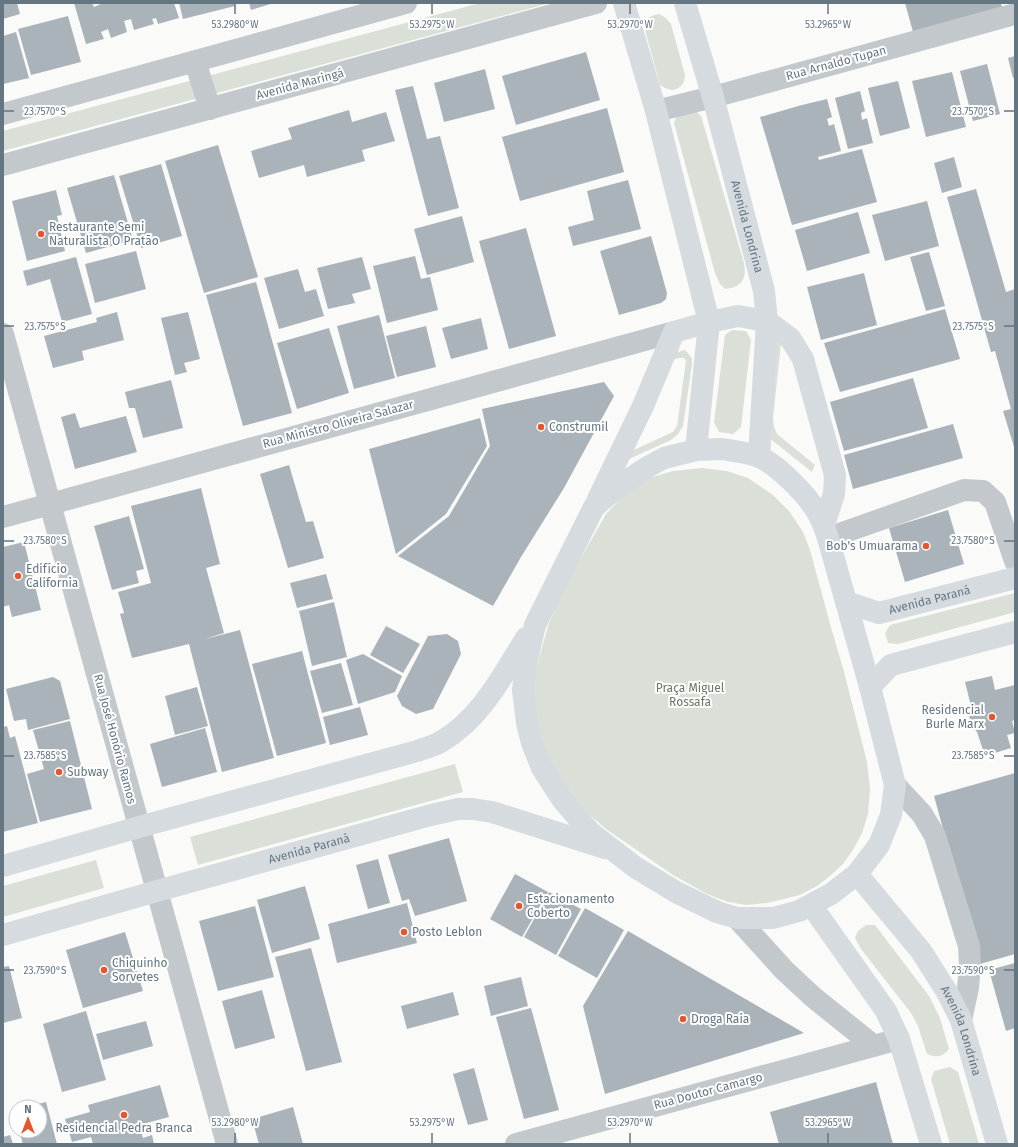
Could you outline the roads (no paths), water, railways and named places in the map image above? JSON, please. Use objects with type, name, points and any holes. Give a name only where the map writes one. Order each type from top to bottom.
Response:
[{"type":"main road","points":[[624,3],[656,111],[710,322],[696,450]]},
{"type":"main road","name":"Avenida Londrina","points":[[685,3],[713,97],[764,291],[767,322],[759,457]]},
{"type":"main road","points":[[3,866],[416,751],[441,742],[466,724],[487,699],[535,625],[643,406],[674,332],[738,316],[767,322],[790,338],[803,359],[835,475],[834,494],[826,532]]},
{"type":"main road","points":[[535,625],[526,664],[523,690],[527,723],[532,743],[542,768],[562,799],[591,833],[635,867],[676,892],[717,912],[737,918],[773,918],[799,911],[831,894],[857,874],[879,845],[891,815],[895,785],[846,602],[826,532],[817,511],[794,484],[773,465],[759,457],[722,450],[696,450],[664,458],[619,486],[594,508]]},
{"type":"main road","name":"Avenida Paraná","points":[[846,602],[879,613],[1015,578]]},
{"type":"main road","points":[[870,687],[891,665],[1015,632]]},
{"type":"main road","name":"Avenida Paraná","points":[[3,935],[431,815],[458,809],[474,809],[492,812],[616,852]]},
{"type":"main road","name":"Avenida Londrina","points":[[857,874],[921,951],[947,992],[961,1020],[997,1144]]},
{"type":"main road","points":[[811,905],[886,1011],[899,1039],[931,1144]]},
{"type":"street","points":[[3,114],[406,3]]},
{"type":"street","name":"Avenida Maringá","points":[[3,165],[596,3]]},
{"type":"street","name":"Rua Arnaldo Tupan","points":[[656,111],[713,97],[1015,14]]},
{"type":"street","points":[[195,61],[210,109]]},
{"type":"street","name":"Rua Ministro Oliveira Salazar","points":[[3,517],[674,332]]},
{"type":"street","name":"Rua José Honório Ramos","points":[[3,334],[227,1144]]},
{"type":"street","points":[[826,532],[964,490],[983,491],[995,502],[1015,561]]},
{"type":"street","points":[[895,785],[922,814],[935,836],[969,946],[970,966],[968,988],[961,1020]]},
{"type":"street","points":[[737,918],[784,970],[813,997],[874,1046]]},
{"type":"street","name":"Rua Doutor Camargo","points":[[516,1144],[899,1039]]},
{"type":"place","name":"Restaurante Semi Naturalista O Pratão","points":[[41,234]]},
{"type":"place","name":"Construmil","points":[[541,427]]},
{"type":"place","name":"Bob's Umuarama","points":[[926,546]]},
{"type":"place","name":"Edifício California","points":[[18,576]]},
{"type":"place","name":"Residencial Burle Marx","points":[[992,717]]},
{"type":"place","name":"Subway","points":[[59,772]]},
{"type":"place","name":"Estacionamento Coberto","points":[[519,906]]},
{"type":"place","name":"Posto Leblon","points":[[404,932]]},
{"type":"place","name":"Chiquinho Sorvetes","points":[[104,970]]},
{"type":"place","name":"Droga Raia","points":[[683,1019]]},
{"type":"place","name":"Residencial Pedra Branca","points":[[124,1115]]},
{"type":"park label","name":"Praça Miguel Rossafa","points":[[690,695]]}]
